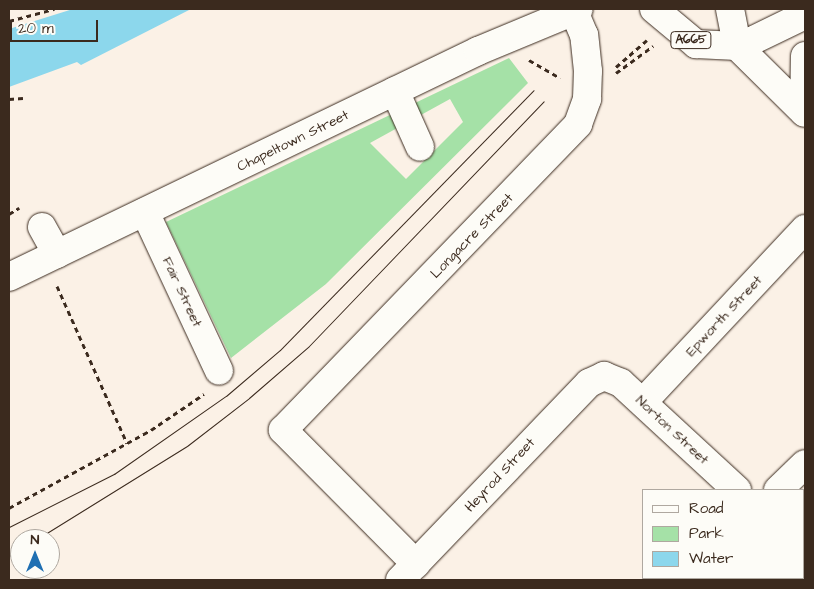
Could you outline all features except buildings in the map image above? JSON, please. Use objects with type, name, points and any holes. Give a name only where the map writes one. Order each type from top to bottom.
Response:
[{"type":"main road","points":[[730,9],[738,46],[804,112]]},
{"type":"main road","name":"Chapeltown Street","points":[[9,277],[395,91],[516,35],[576,10]]},
{"type":"main road","name":"Longacre Street","points":[[408,572],[282,430],[564,142],[583,114],[594,78],[584,34],[576,10]]},
{"type":"main road","points":[[738,46],[805,15]]},
{"type":"main road","name":"A665","points":[[654,22],[696,44],[738,46]]},
{"type":"main road","points":[[804,112],[805,56]]},
{"type":"main road","points":[[395,91],[420,147]]},
{"type":"main road","name":"Fair Street","points":[[145,212],[219,371]]},
{"type":"main road","points":[[42,227],[52,257]]},
{"type":"main road","name":"Epworth Street","points":[[643,402],[805,229]]},
{"type":"main road","name":"Norton Street","points":[[604,376],[621,383],[736,489]]},
{"type":"main road","name":"Heyrod Street","points":[[408,572],[589,383],[604,376]]},
{"type":"main road","points":[[779,489],[805,464]]},
{"type":"path","points":[[9,22],[54,9]]},
{"type":"path","points":[[594,78],[654,22]]},
{"type":"path","points":[[516,35],[532,63],[544,72],[562,79],[610,78],[660,40]]},
{"type":"path","points":[[9,99],[23,98]]},
{"type":"path","points":[[52,257],[127,443]]},
{"type":"path","points":[[9,508],[127,443],[218,385],[219,371]]},
{"type":"shaded area","points":[[805,532],[805,580],[762,580],[804,579]]},
{"type":"green space","points":[[509,58],[528,83],[326,284],[231,358],[166,222]],"holes":[[[450,99],[463,122],[406,179],[370,143]]]},
{"type":"water","points":[[73,9],[191,9],[81,65],[77,62],[9,87],[9,29]]},
{"type":"tram line","points":[[9,527],[114,474],[226,396],[280,350],[534,90]]},
{"type":"tram line","points":[[53,529],[187,446],[249,398],[309,346],[544,101]]}]
